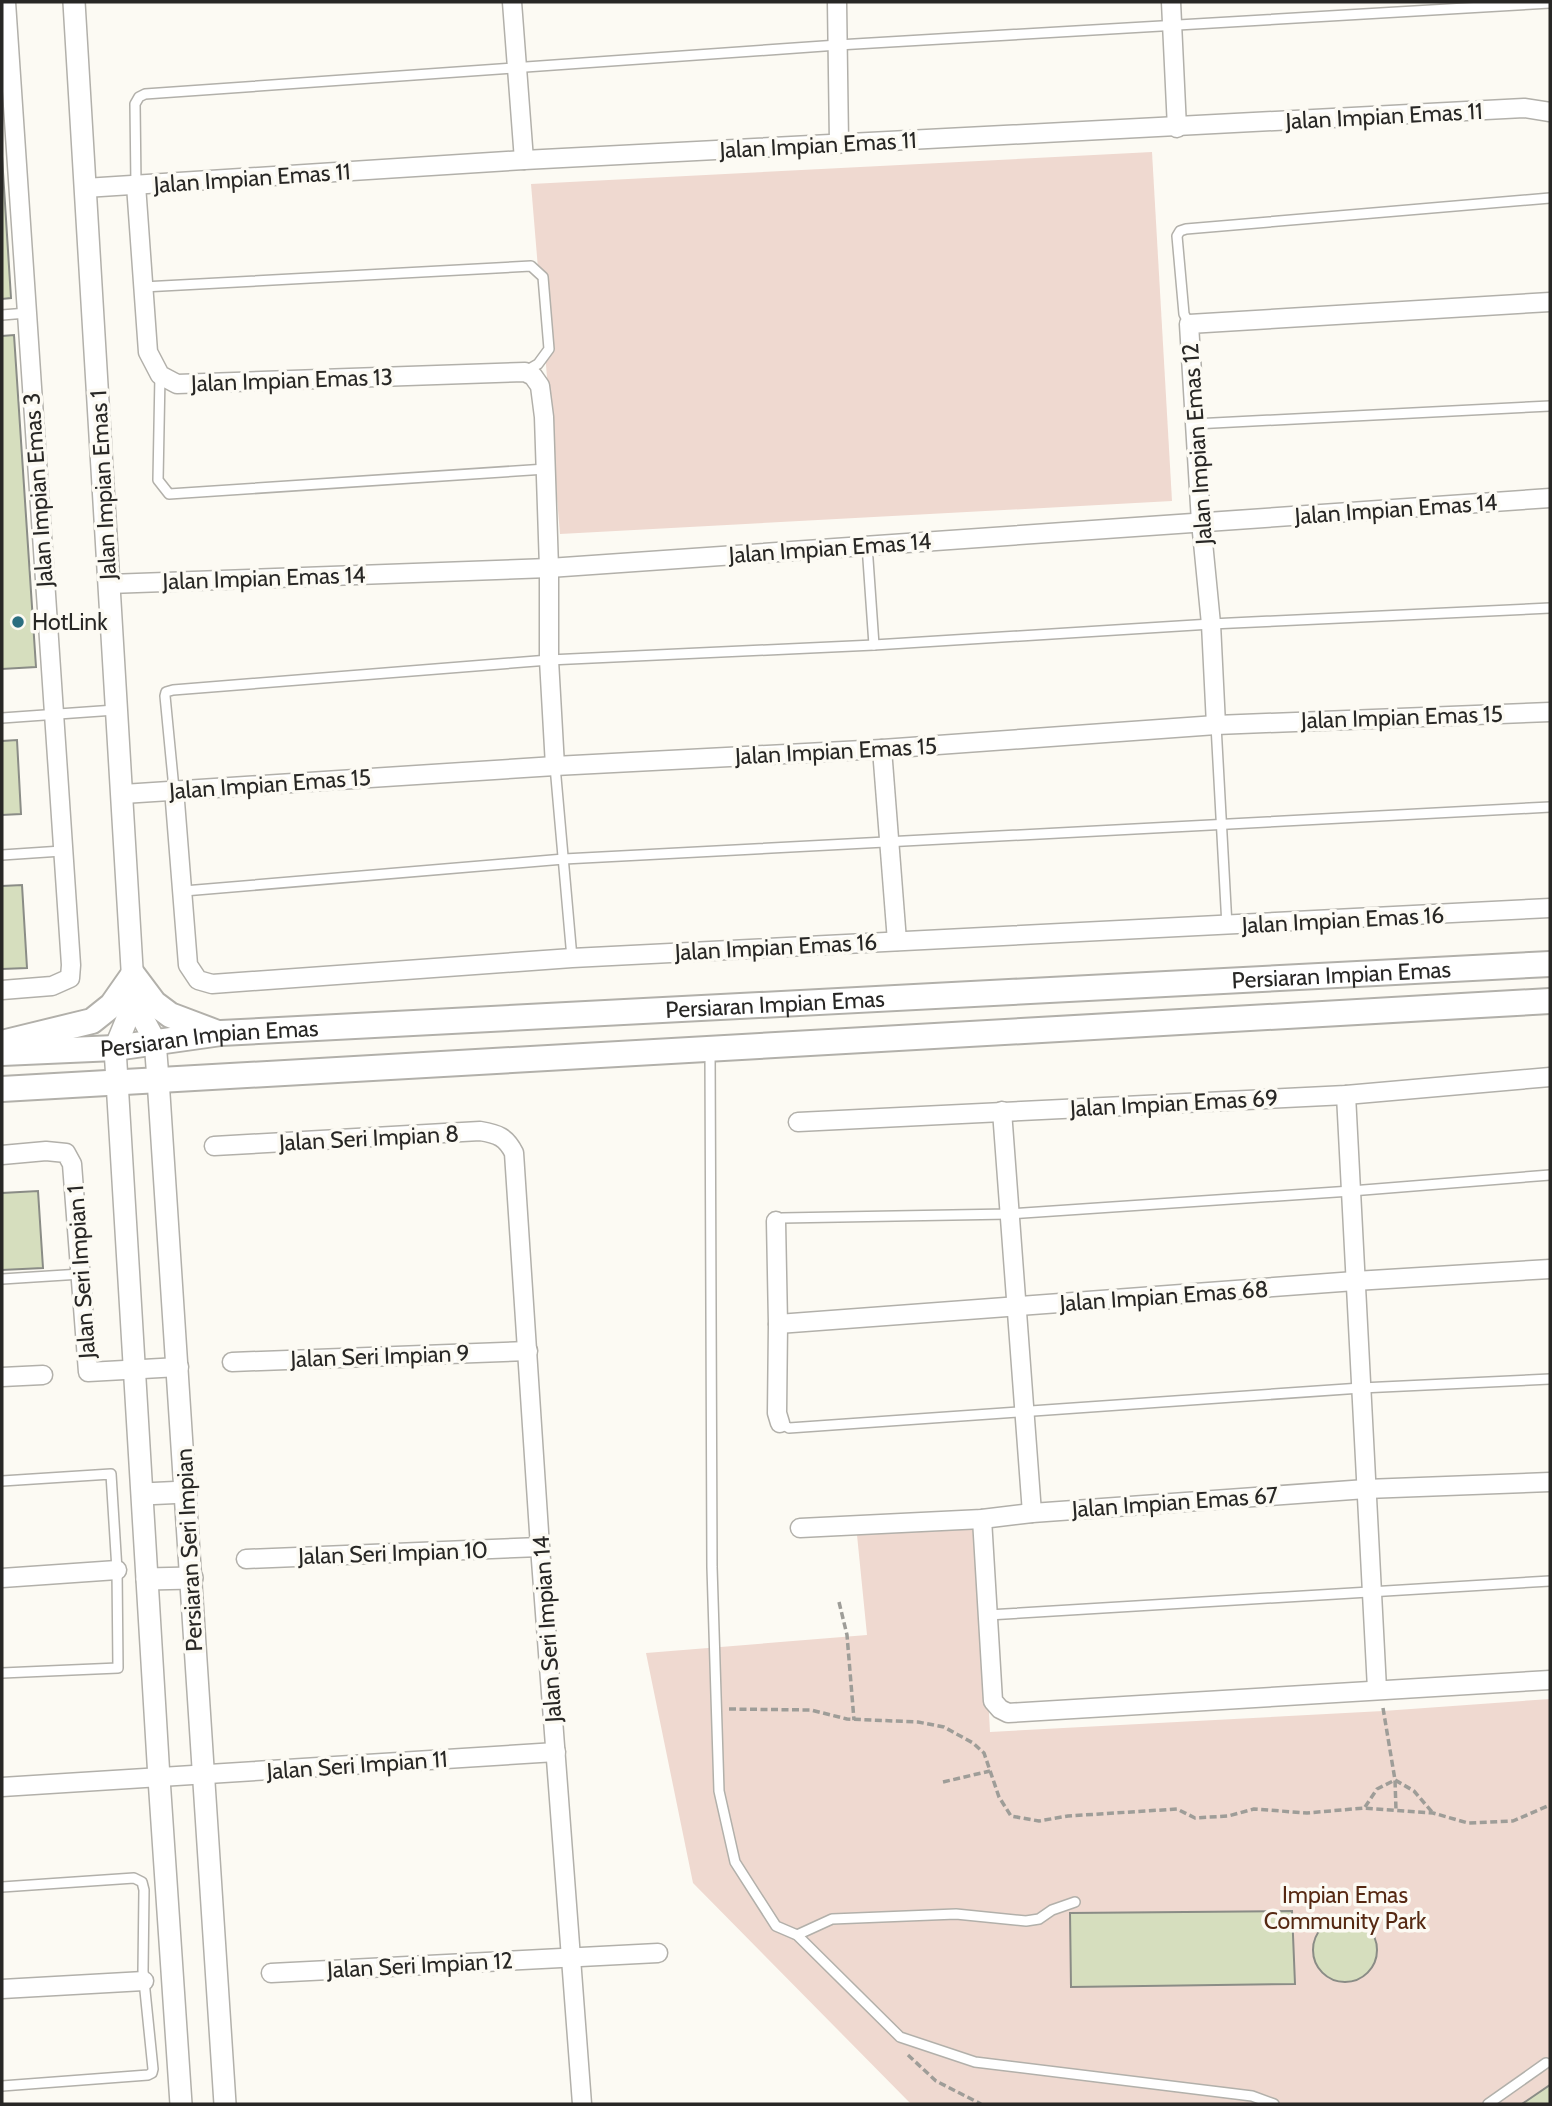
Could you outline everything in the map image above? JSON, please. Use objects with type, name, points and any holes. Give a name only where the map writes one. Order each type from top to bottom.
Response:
[{"type":"main road","name":"Persiaran Impian Emas","points":[[2,1053],[116,1048],[220,1033],[1550,964]]},
{"type":"main road","points":[[2,1043],[92,1021],[112,1005],[133,975],[154,1003],[170,1015],[220,1033]]},
{"type":"main road","name":"Persiaran Impian Emas","points":[[2,1089],[1550,1001]]},
{"type":"street","name":"Jalan Impian Emas 3","points":[[2,990],[52,986],[70,978],[6,2]]},
{"type":"street","name":"Jalan Impian Emas 1","points":[[74,2],[133,975],[134,1002],[116,1048]]},
{"type":"street","points":[[512,2],[524,160]]},
{"type":"street","points":[[837,2],[839,143]]},
{"type":"street","points":[[1171,2],[1177,128]]},
{"type":"street","name":"Jalan Impian Emas 11","points":[[85,188],[839,143],[1177,128],[1524,108],[1550,112]]},
{"type":"street","name":"Jalan Impian Emas 13","points":[[136,185],[148,352],[160,376],[177,384],[524,372]]},
{"type":"street","name":"Jalan Impian Emas 12","points":[[1216,725],[1189,324],[1550,302]]},
{"type":"street","points":[[524,372],[533,376],[540,386],[544,417],[549,660],[555,766]]},
{"type":"street","name":"Jalan Impian Emas 14","points":[[109,584],[549,568],[1550,498]]},
{"type":"street","name":"Jalan Impian Emas 15","points":[[123,794],[555,766],[882,749],[1216,725],[1550,712]]},
{"type":"street","points":[[882,749],[897,941]]},
{"type":"street","name":"Jalan Impian Emas 16","points":[[174,789],[188,965],[198,980],[212,984],[572,958],[1550,908]]},
{"type":"street","name":"Persiaran Seri Impian","points":[[134,1002],[155,1041],[179,1367],[202,1775],[225,2104]]},
{"type":"street","name":"Persiaran Seri Impian","points":[[116,1048],[181,2104]]},
{"type":"street","name":"Jalan Impian Emas 69","points":[[798,1122],[1346,1095],[1550,1077]]},
{"type":"street","points":[[1346,1095],[1371,1592],[1379,1688]]},
{"type":"street","points":[[1002,1111],[1032,1513]]},
{"type":"street","name":"Jalan Seri Impian 8","points":[[214,1146],[480,1131],[496,1133],[507,1140],[514,1153]]},
{"type":"street","name":"Jalan Seri Impian 1","points":[[2,1155],[46,1151],[66,1153],[72,1164],[74,1178],[88,1373],[135,1370]]},
{"type":"street","name":"Jalan Seri Impian 14","points":[[514,1153],[540,1547],[582,2104]]},
{"type":"street","points":[[776,1222],[777,1413],[780,1423]]},
{"type":"street","name":"Jalan Impian Emas 68","points":[[778,1324],[1550,1269]]},
{"type":"street","name":"Jalan Seri Impian 9","points":[[232,1362],[528,1350]]},
{"type":"street","points":[[135,1370],[179,1367]]},
{"type":"street","points":[[2,1377],[43,1375]]},
{"type":"street","name":"Jalan Impian Emas 67","points":[[800,1528],[982,1519],[1366,1489],[1550,1482]]},
{"type":"street","points":[[143,1494],[186,1492]]},
{"type":"street","points":[[982,1519],[993,1700],[1000,1709],[1008,1713],[1379,1688],[1550,1680]]},
{"type":"street","name":"Jalan Seri Impian 10","points":[[246,1559],[540,1547]]},
{"type":"street","points":[[2,1578],[117,1570]]},
{"type":"street","points":[[147,1579],[191,1578]]},
{"type":"street","name":"Jalan Seri Impian 11","points":[[2,1787],[556,1752]]},
{"type":"street","name":"Jalan Seri Impian 12","points":[[271,1973],[658,1953]]},
{"type":"street","points":[[2,1989],[144,1981]]},
{"type":"lane","points":[[136,185],[135,104],[145,93],[838,45],[1550,4]]},
{"type":"lane","points":[[1189,324],[1184,314],[1177,236],[1180,231],[1550,198]]},
{"type":"lane","points":[[143,287],[531,266],[543,277],[549,349],[538,364],[524,372]]},
{"type":"lane","points":[[2,315],[27,313]]},
{"type":"lane","points":[[160,376],[158,480],[169,494],[545,469]]},
{"type":"lane","points":[[1194,424],[1550,406]]},
{"type":"lane","points":[[867,545],[873,645]]},
{"type":"lane","points":[[174,789],[165,696],[170,690],[549,660],[1550,608]]},
{"type":"lane","points":[[2,718],[117,710]]},
{"type":"lane","name":"Jalan Impian Emas 12","points":[[1216,725],[1227,926]]},
{"type":"lane","points":[[555,766],[572,958]]},
{"type":"lane","points":[[184,891],[564,859],[1550,807]]},
{"type":"lane","points":[[2,855],[62,851]]},
{"type":"lane","points":[[710,1048],[712,1567],[716,1709],[719,1791],[735,1862],[776,1926],[797,1935],[900,2037],[975,2062],[1252,2096],[1275,2104]]},
{"type":"lane","points":[[776,1222],[782,1218],[1009,1214],[1550,1175]]},
{"type":"lane","points":[[2,1279],[81,1273]]},
{"type":"lane","points":[[780,1423],[789,1428],[1361,1388],[1550,1380]]},
{"type":"lane","points":[[2,1481],[111,1474],[117,1570],[118,1668],[2,1674]]},
{"type":"lane","points":[[988,1615],[1550,1581]]},
{"type":"lane","points":[[2,1887],[134,1878],[142,1882],[144,1981],[153,2069],[150,2075],[2,2086]]},
{"type":"lane","points":[[797,1935],[832,1919],[956,1914],[1026,1921],[1039,1919],[1052,1910],[1075,1902]]},
{"type":"lane","points":[[1488,2104],[1546,2063]]},
{"type":"path","points":[[839,1602],[847,1635],[853,1720]]},
{"type":"path","points":[[1379,1688],[1395,1780],[1396,1810]]},
{"type":"path","points":[[716,1709],[811,1710],[853,1720],[918,1722],[944,1727],[973,1743],[984,1753],[999,1797],[1011,1816],[1038,1821],[1068,1816],[1177,1809],[1195,1818],[1228,1816],[1254,1809],[1307,1813],[1364,1808],[1433,1813],[1468,1823],[1513,1821],[1550,1805]]},
{"type":"path","points":[[943,1782],[990,1771]]},
{"type":"path","points":[[1364,1808],[1377,1789],[1395,1780]]},
{"type":"path","points":[[1395,1780],[1414,1791],[1433,1813]]},
{"type":"green space","points":[[1152,152],[1172,501],[560,534],[531,184]]},
{"type":"green space","name":"Impian Emas Community Park","points":[[979,1529],[990,1732],[1383,1711],[1550,1699],[1550,2104],[911,2104],[693,1883],[646,1653],[867,1635],[857,1535]]},
{"type":"building","points":[[2,156],[11,298],[2,299]]},
{"type":"building","points":[[14,335],[36,667],[2,669],[2,336]]},
{"type":"building","points":[[17,740],[21,814],[2,815],[2,741]]},
{"type":"building","points":[[22,885],[27,968],[2,969],[2,886]]},
{"type":"building","points":[[38,1191],[43,1268],[2,1270],[2,1193]]},
{"type":"building","points":[[1292,1911],[1295,1984],[1071,1987],[1070,1913]]},
{"type":"building","points":[[1339,1918],[1351,1918],[1368,1927],[1375,1938],[1375,1962],[1368,1973],[1351,1982],[1339,1982],[1327,1977],[1318,1968],[1313,1956],[1313,1944],[1318,1932],[1327,1923]]},
{"type":"building","points":[[1550,2085],[1550,2104],[1522,2104]]},
{"type":"place","name":"HotLink","points":[[18,622]]}]
